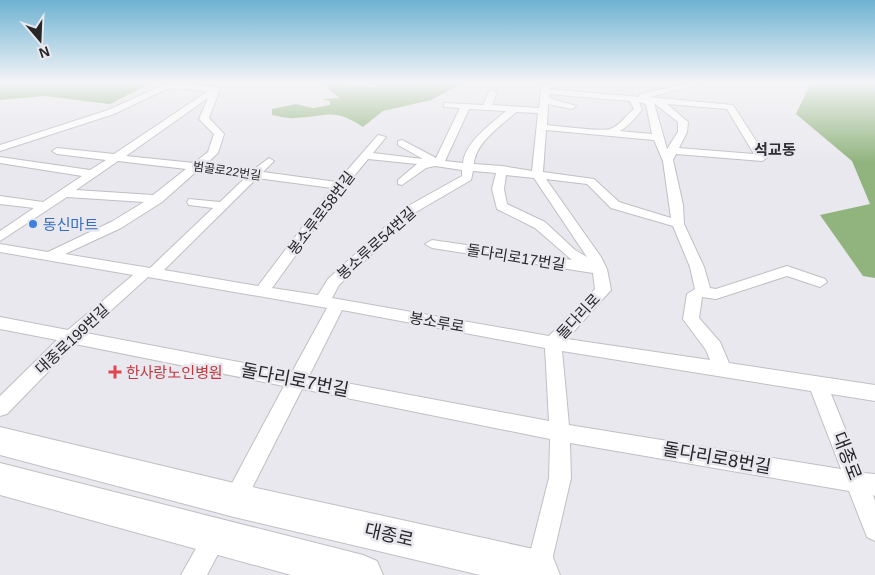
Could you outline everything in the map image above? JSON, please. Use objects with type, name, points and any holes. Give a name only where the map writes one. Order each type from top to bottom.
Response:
[{"type":"main road","name":"대종로","points":[[0,441],[234,500],[539,572]]},
{"type":"main road","points":[[1,481],[363,575]]},
{"type":"street","points":[[0,148],[118,109]]},
{"type":"street","points":[[0,237],[93,174],[183,109]]},
{"type":"street","points":[[50,256],[116,224],[156,199],[197,167],[213,152],[219,134],[204,119],[207,109]]},
{"type":"street","points":[[439,163],[465,109]]},
{"type":"street","name":"봉소루로54번길","points":[[330,302],[333,282],[412,209],[467,178],[469,155],[477,144],[514,109]]},
{"type":"street","points":[[543,109],[537,174],[598,266]]},
{"type":"street","points":[[563,109],[612,132],[657,137]]},
{"type":"street","points":[[612,132],[628,122],[630,116],[638,109]]},
{"type":"street","points":[[651,109],[657,137],[670,156],[672,190],[677,205],[678,224],[704,292]]},
{"type":"street","points":[[665,109],[681,119],[685,130],[670,156]]},
{"type":"street","points":[[670,156],[762,158],[731,109]]},
{"type":"street","name":"봉소루로58번길","points":[[262,292],[340,186],[381,137]]},
{"type":"street","points":[[402,142],[439,163]]},
{"type":"street","name":"범골로22번길","points":[[57,151],[340,186]]},
{"type":"street","points":[[364,155],[595,179],[615,206],[678,224]]},
{"type":"street","points":[[0,160],[93,174]]},
{"type":"street","name":"대종로199번길","points":[[0,408],[71,337],[149,273],[223,206],[269,161]]},
{"type":"street","points":[[402,182],[423,165],[439,163]]},
{"type":"street","points":[[502,170],[498,189],[501,206],[514,214],[538,224],[581,261],[598,266]]},
{"type":"street","points":[[65,193],[170,200]]},
{"type":"street","points":[[0,200],[46,206]]},
{"type":"street","points":[[193,202],[223,206]]},
{"type":"street","name":"돌다리로17번길","points":[[432,244],[598,266]]},
{"type":"street","name":"봉소루로","points":[[0,248],[330,302],[553,343],[875,393]]},
{"type":"street","name":"돌다리로","points":[[539,572],[560,478],[560,432],[553,343],[603,290],[598,266]]},
{"type":"street","points":[[722,368],[714,347],[691,319],[695,294],[704,292],[716,294],[792,267],[820,282]]},
{"type":"street","points":[[234,500],[296,380],[330,302]]},
{"type":"street","name":"돌다리로7번길","points":[[0,323],[560,432]]},
{"type":"street","name":"대종로","points":[[818,384],[866,484],[875,529]]},
{"type":"street","name":"돌다리로8번길","points":[[560,432],[866,484]]},
{"type":"street","points":[[193,575],[215,537]]},
{"type":"green space","points":[[272,109],[392,109],[383,111],[363,127],[337,115],[286,118],[272,115]]},
{"type":"green space","points":[[798,109],[875,109],[875,278],[863,276],[820,215],[870,204],[852,161],[796,114]]},
{"type":"place","name":"동신마트","points":[[33,224]]},
{"type":"place","name":"한사랑노인병원","points":[[115,372]]},
{"type":"district","name":"석교동","points":[[775,149]]}]
